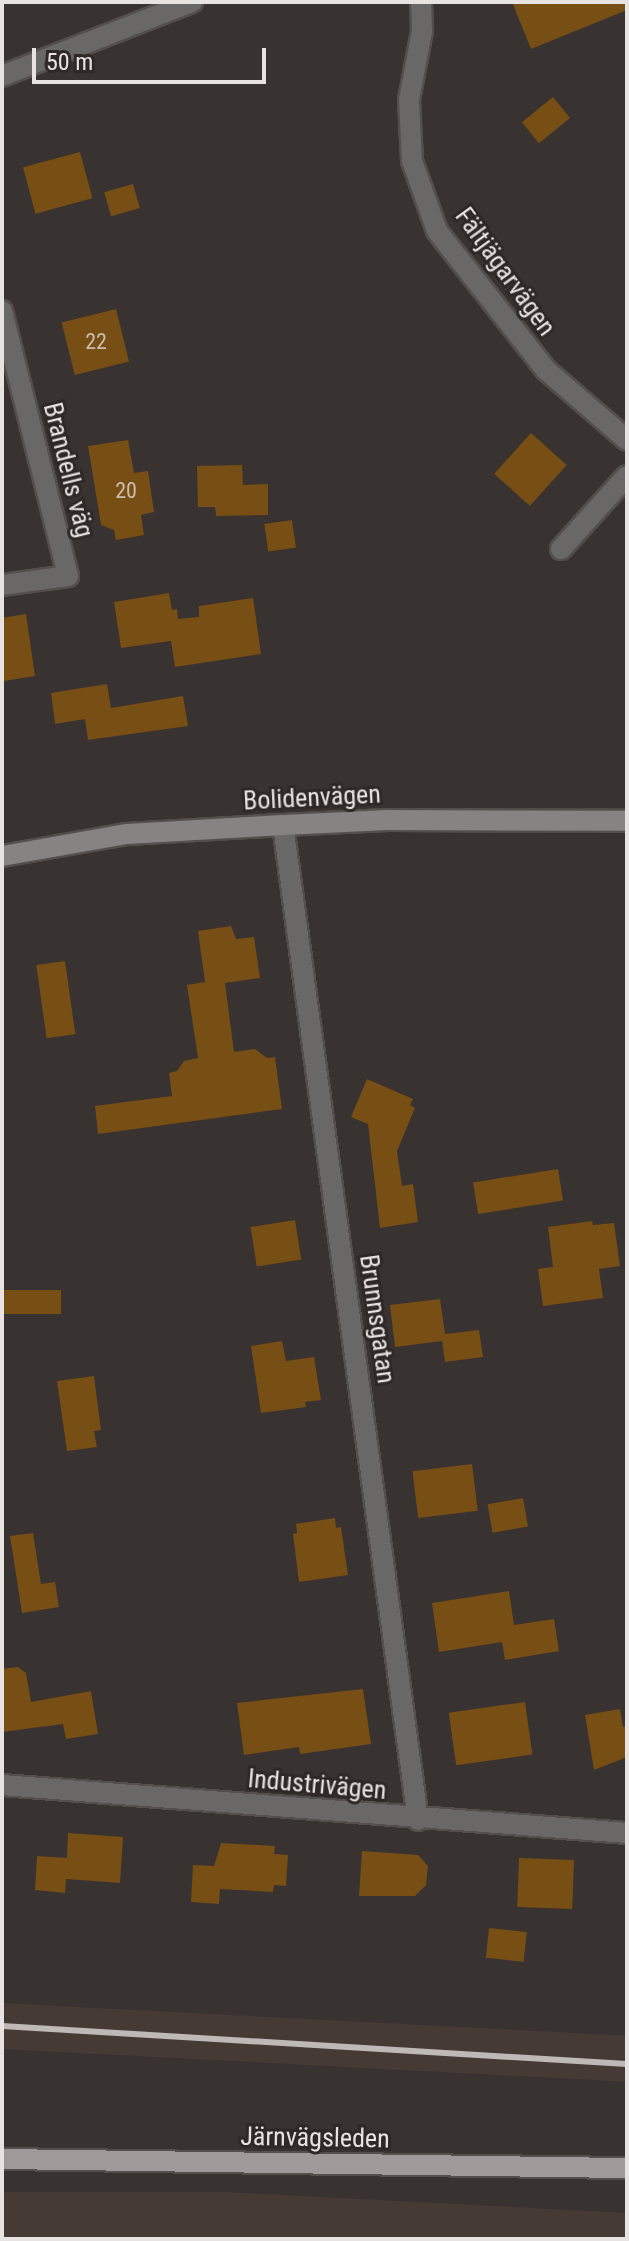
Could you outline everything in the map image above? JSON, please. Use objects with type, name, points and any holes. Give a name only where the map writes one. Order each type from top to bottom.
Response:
[{"type":"main road","name":"Bolidenvägen","points":[[2,856],[127,834],[283,825],[387,820],[627,821]]},
{"type":"main road","name":"Järnvägsleden","points":[[2,2159],[627,2168]]},
{"type":"street","points":[[2,76],[192,2]]},
{"type":"street","name":"Fältjägarvägen","points":[[421,2],[422,31],[409,100],[412,161],[437,231],[546,370],[627,440]]},
{"type":"street","name":"Brandells väg","points":[[2,311],[68,576],[2,585]]},
{"type":"street","points":[[561,549],[627,476]]},
{"type":"street","name":"Brunnsgatan","points":[[283,825],[418,1820]]},
{"type":"street","name":"Industrivägen","points":[[2,1785],[418,1820],[627,1833]]},
{"type":"shaded area","points":[[2,2003],[627,2036],[625,2082],[2,2049]]},
{"type":"shaded area","points":[[2,2192],[226,2192],[627,2213],[627,2239],[2,2239]]},
{"type":"building","points":[[512,2],[627,2],[627,10],[531,49]]},
{"type":"building","points":[[553,97],[570,118],[539,143],[522,122]]},
{"type":"building","points":[[80,152],[92,198],[35,214],[23,167]]},
{"type":"building","points":[[133,184],[140,208],[111,216],[104,192]]},
{"type":"building","points":[[116,309],[129,361],[75,375],[62,323]]},
{"type":"building","points":[[531,433],[567,465],[530,506],[494,474]]},
{"type":"building","points":[[128,440],[134,473],[148,471],[154,512],[141,515],[144,535],[116,540],[114,530],[101,525],[88,446]]},
{"type":"building","points":[[242,465],[243,485],[268,484],[268,515],[216,516],[215,507],[198,507],[197,466]]},
{"type":"building","points":[[292,520],[296,548],[268,552],[264,524]]},
{"type":"building","points":[[169,593],[172,610],[177,609],[178,619],[199,617],[199,606],[253,598],[261,654],[175,667],[171,641],[121,648],[114,602]]},
{"type":"building","points":[[26,614],[35,676],[4,681],[2,618]]},
{"type":"building","points":[[107,684],[111,708],[183,696],[188,726],[88,740],[85,719],[55,724],[51,693]]},
{"type":"building","points":[[231,926],[236,939],[254,937],[260,978],[225,983],[234,1052],[255,1049],[267,1058],[275,1057],[282,1109],[98,1134],[95,1106],[172,1096],[169,1073],[177,1071],[184,1061],[198,1058],[187,985],[205,982],[198,931]]},
{"type":"building","points":[[65,961],[75,1034],[47,1038],[36,965]]},
{"type":"building","points":[[367,1079],[413,1099],[410,1105],[415,1108],[397,1151],[402,1186],[413,1184],[418,1222],[380,1228],[368,1124],[351,1117]]},
{"type":"building","points":[[558,1169],[563,1201],[478,1214],[473,1182]]},
{"type":"building","points":[[295,1220],[301,1260],[257,1267],[251,1227]]},
{"type":"building","points":[[592,1221],[593,1225],[614,1223],[620,1266],[599,1269],[603,1298],[543,1306],[538,1269],[553,1267],[548,1227]]},
{"type":"building","points":[[2,1290],[61,1290],[61,1314],[2,1314]]},
{"type":"building","points":[[440,1299],[445,1334],[479,1330],[483,1357],[445,1362],[442,1341],[395,1347],[390,1305]]},
{"type":"building","points":[[282,1341],[286,1361],[314,1357],[321,1400],[305,1402],[306,1407],[261,1413],[251,1346]]},
{"type":"building","points":[[94,1376],[101,1430],[94,1431],[97,1447],[67,1451],[57,1381]]},
{"type":"building","points":[[472,1464],[478,1511],[418,1518],[412,1471]]},
{"type":"building","points":[[523,1498],[528,1527],[493,1533],[488,1504]]},
{"type":"building","points":[[335,1518],[336,1528],[341,1527],[348,1575],[299,1582],[293,1534],[297,1533],[296,1524]]},
{"type":"building","points":[[33,1533],[41,1584],[55,1582],[59,1607],[22,1613],[10,1536]]},
{"type":"building","points":[[509,1591],[514,1625],[554,1619],[559,1651],[505,1660],[502,1642],[439,1652],[432,1603]]},
{"type":"building","points":[[18,1667],[26,1673],[31,1702],[91,1691],[98,1734],[66,1739],[63,1724],[2,1732],[2,1669]]},
{"type":"building","points":[[363,1689],[371,1744],[300,1754],[299,1747],[244,1755],[237,1703]]},
{"type":"building","points":[[525,1702],[532,1754],[456,1765],[449,1713]]},
{"type":"building","points":[[620,1709],[623,1727],[627,1726],[627,1757],[594,1770],[585,1715]]},
{"type":"building","points":[[68,1833],[123,1837],[120,1883],[66,1879],[65,1893],[35,1890],[37,1856],[67,1858]]},
{"type":"building","points":[[221,1843],[275,1846],[274,1854],[288,1855],[286,1886],[274,1885],[273,1892],[220,1889],[219,1904],[191,1902],[193,1865],[214,1866]]},
{"type":"building","points":[[362,1851],[418,1855],[428,1866],[426,1885],[415,1896],[359,1896]]},
{"type":"building","points":[[519,1858],[574,1860],[572,1909],[517,1907]]},
{"type":"building","points":[[489,1928],[527,1932],[524,1962],[486,1958]]},
{"type":"railway","points":[[2,2026],[627,2064]]}]
